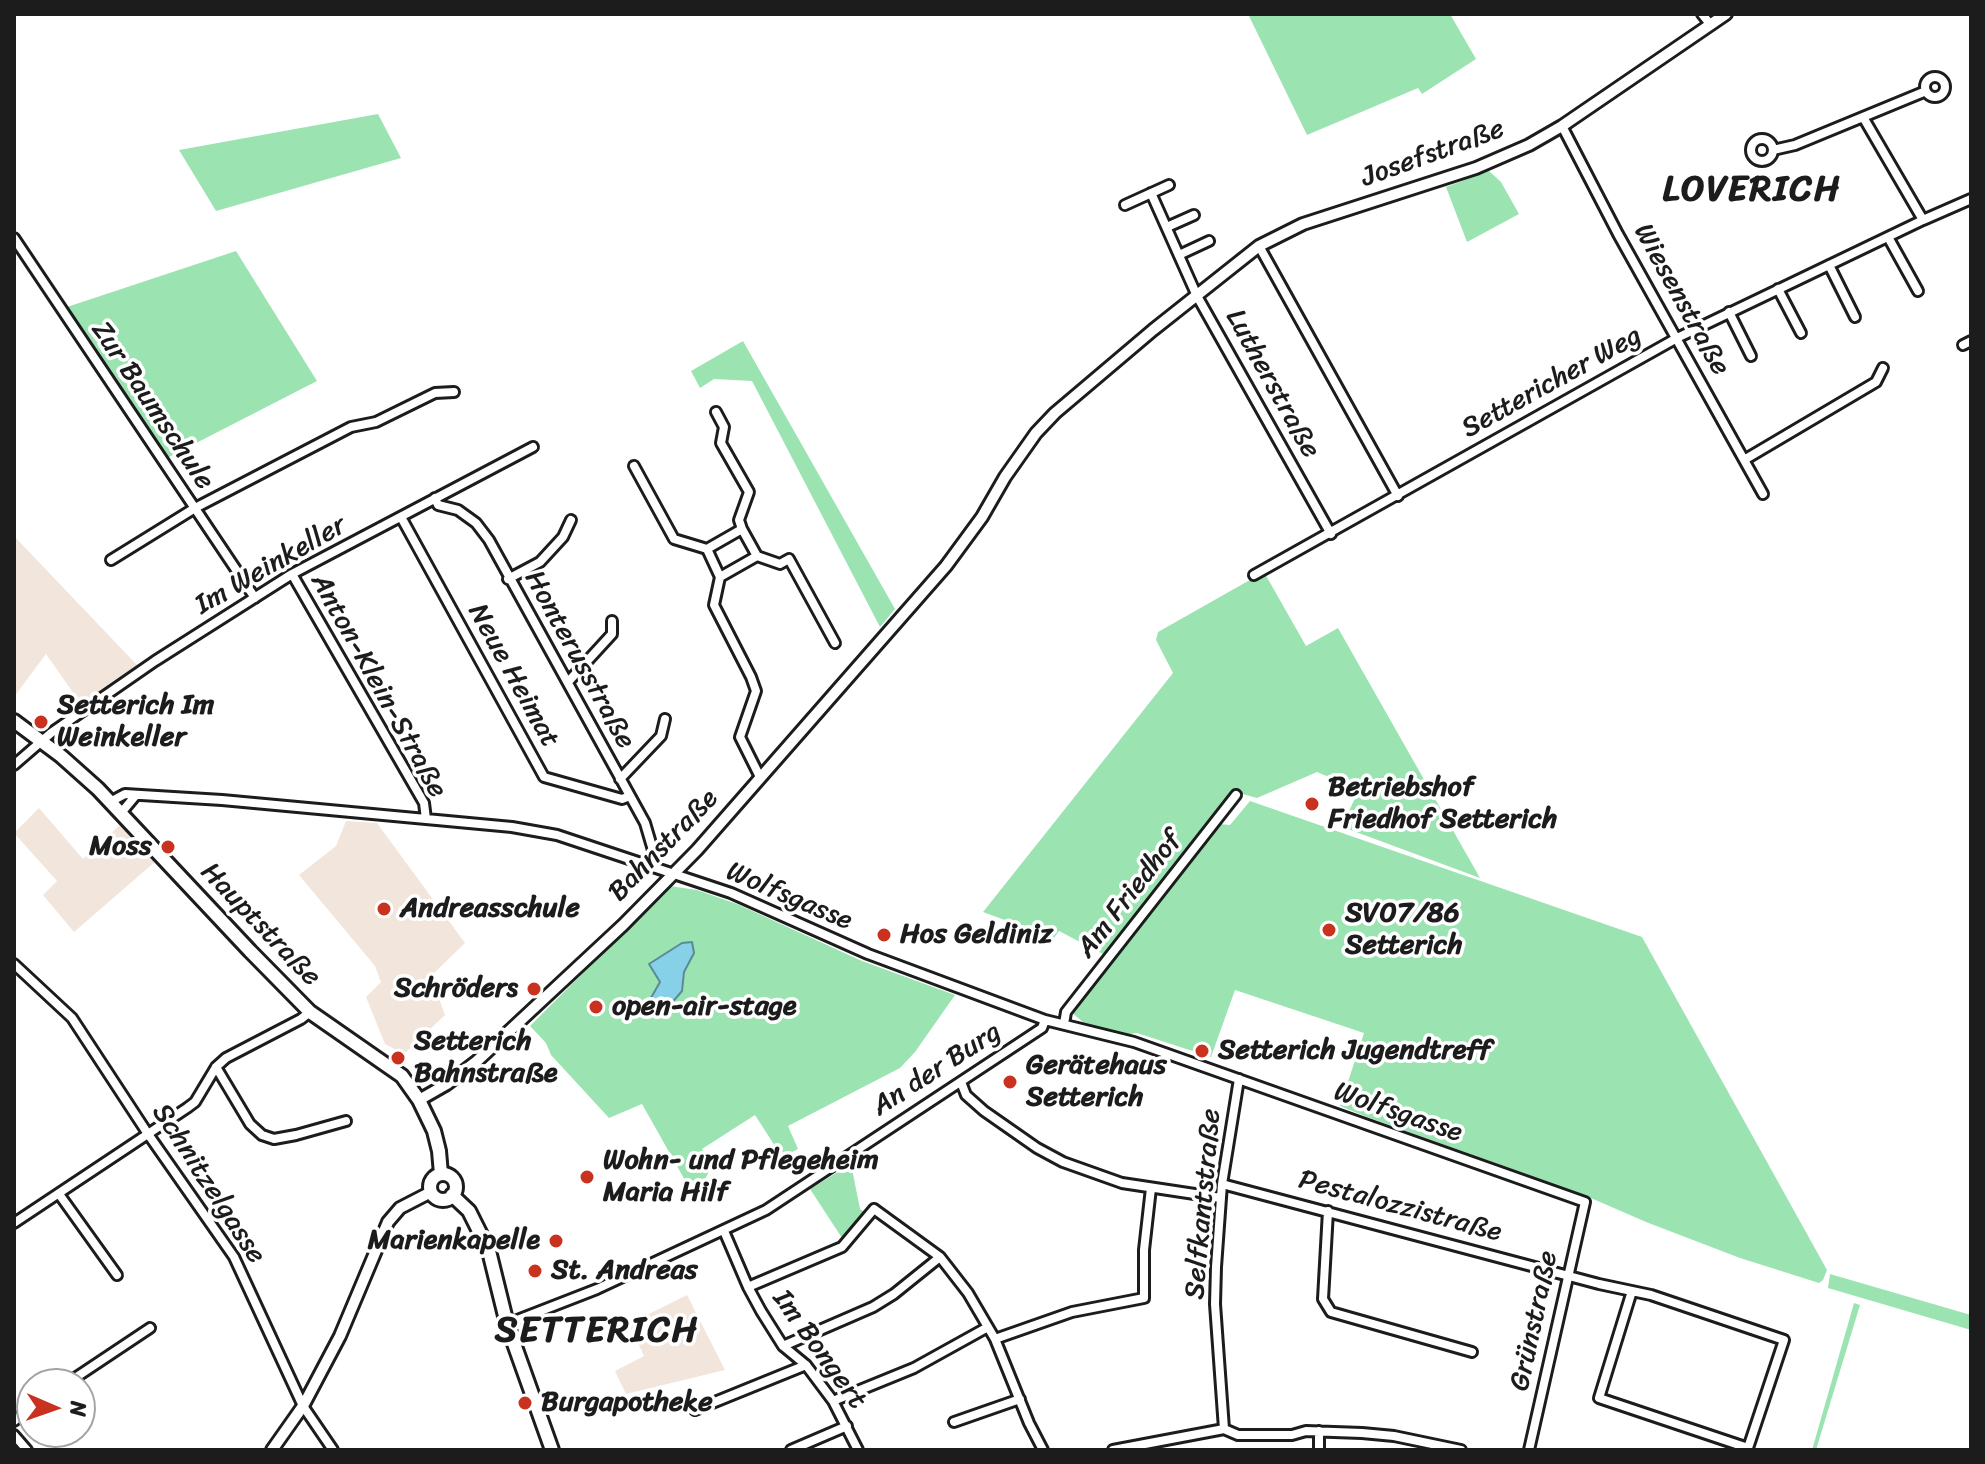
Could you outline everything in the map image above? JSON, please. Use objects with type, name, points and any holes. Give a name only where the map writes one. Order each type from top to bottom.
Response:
[{"type":"main road","name":"Hauptstraße","points":[[14,721],[42,741],[110,802],[310,1012],[402,1076],[419,1100],[437,1141],[441,1174]]},
{"type":"main road","points":[[441,1174],[448,1175],[454,1181],[455,1188],[452,1195],[440,1199],[431,1192],[431,1182],[441,1174]]},
{"type":"main road","points":[[452,1195],[469,1211],[489,1251],[507,1324],[552,1450]]},
{"type":"street","points":[[1702,14],[1710,24]]},
{"type":"street","name":"Josefstraße","points":[[854,670],[965,543],[1005,477],[1036,433],[1055,413],[1259,246],[1303,224],[1500,158],[1562,126],[1726,14]]},
{"type":"street","points":[[1773,150],[1795,145],[1926,91]]},
{"type":"street","points":[[1863,117],[1923,220]]},
{"type":"street","name":"Wiesenstraße","points":[[1562,126],[1618,234],[1763,494]]},
{"type":"street","points":[[1125,205],[1169,185]]},
{"type":"street","name":"Lutherstraße","points":[[1151,193],[1197,296],[1331,534]]},
{"type":"street","name":"Settericher Weg","points":[[1254,575],[1677,338],[1971,199]]},
{"type":"street","points":[[1167,227],[1194,215]]},
{"type":"street","points":[[1888,237],[1918,291]]},
{"type":"street","name":"Zur Baumschule","points":[[14,238],[255,598]]},
{"type":"street","points":[[1179,255],[1209,241]]},
{"type":"street","points":[[1259,246],[1398,496]]},
{"type":"street","points":[[1829,265],[1855,317]]},
{"type":"street","points":[[1778,289],[1801,333]]},
{"type":"street","points":[[1729,312],[1751,356]]},
{"type":"street","points":[[1744,460],[1876,382],[1883,368]]},
{"type":"street","points":[[111,560],[195,508],[351,427],[376,422],[435,393],[454,392]]},
{"type":"street","points":[[716,412],[724,427],[721,443],[749,492],[739,520],[742,529],[757,556],[780,564],[789,559],[835,643]]},
{"type":"street","name":"Im Weinkeller","points":[[14,765],[42,741],[155,661],[292,574],[533,447]]},
{"type":"street","points":[[634,466],[674,539],[707,549],[742,529]]},
{"type":"street","name":"Honterusstraße","points":[[435,498],[438,505],[458,510],[476,523],[489,540],[645,823],[655,857],[654,867]]},
{"type":"street","name":"Neue Heimat","points":[[401,517],[544,777],[622,799],[630,796]]},
{"type":"street","points":[[508,579],[540,562],[563,537],[571,520]]},
{"type":"street","points":[[707,549],[720,577],[714,605],[756,691],[740,737],[760,777]]},
{"type":"street","points":[[720,577],[757,556]]},
{"type":"street","name":"Anton-Klein-Straße","points":[[292,574],[424,803],[426,819]]},
{"type":"street","points":[[568,682],[612,634],[612,621]]},
{"type":"street","name":"Bahnstraße","points":[[419,1100],[477,1061],[674,874],[854,670]]},
{"type":"street","points":[[620,779],[661,736],[665,719]]},
{"type":"street","name":"Wolfsgasse","points":[[110,802],[125,794],[338,810],[512,827],[557,835],[731,893],[868,954],[1045,1020],[1134,1042],[1585,1202]]},
{"type":"street","points":[[121,813],[136,795]]},
{"type":"street","name":"Am Friedhof","points":[[1064,1024],[1066,1012],[1236,795]]},
{"type":"street","name":"Schnitzelgasse","points":[[14,964],[72,1018],[242,1271],[303,1406],[333,1450]]},
{"type":"street","points":[[14,1223],[195,1102],[216,1067],[226,1058],[310,1012]]},
{"type":"street","name":"An der Burg","points":[[507,1324],[597,1289],[766,1210],[1042,1028],[1045,1020]]},
{"type":"street","points":[[216,1067],[250,1124],[262,1135],[274,1139],[346,1121]]},
{"type":"street","name":"Selfkantstraße","points":[[1224,1429],[1215,1304],[1222,1184],[1239,1079]]},
{"type":"street","points":[[961,1082],[966,1095],[984,1111],[1037,1148],[1090,1173],[1151,1188],[1221,1198]]},
{"type":"street","name":"Pestalozzistraße","points":[[1222,1184],[1632,1291],[1784,1340],[1748,1448],[1599,1398],[1632,1291]]},
{"type":"street","points":[[995,1339],[1072,1312],[1144,1298],[1144,1250],[1151,1188]]},
{"type":"street","points":[[272,1450],[303,1406],[340,1336],[388,1222],[400,1208],[431,1192]]},
{"type":"street","points":[[59,1194],[117,1275]]},
{"type":"street","name":"Grünstraße","points":[[1530,1450],[1585,1202]]},
{"type":"street","points":[[748,1287],[842,1247],[874,1209],[940,1257],[968,1293],[995,1339],[1043,1450]]},
{"type":"street","points":[[1328,1211],[1323,1299],[1331,1312],[1472,1352]]},
{"type":"street","name":"Im Bongert","points":[[724,1231],[748,1287],[783,1346],[806,1365],[833,1401],[858,1450]]},
{"type":"street","points":[[783,1346],[873,1307],[940,1257]]},
{"type":"street","points":[[833,1401],[914,1368],[988,1327]]},
{"type":"street","points":[[90,1368],[150,1328]]},
{"type":"street","points":[[695,1410],[806,1365]]},
{"type":"street","points":[[954,1422],[1020,1399]]},
{"type":"street","points":[[791,1450],[847,1426]]},
{"type":"street","points":[[1120,1449],[1224,1429],[1238,1435],[1292,1435],[1319,1431],[1394,1436],[1461,1450]]},
{"type":"street","points":[[1319,1431],[1319,1450]]},
{"type":"street","points":[[14,1435],[27,1450]]},
{"type":"shaded area","points":[[14,536],[137,665],[81,704],[46,654],[14,697]]},
{"type":"shaded area","points":[[39,808],[83,859],[122,823],[156,861],[74,932],[43,895],[57,881],[14,833]]},
{"type":"shaded area","name":"Andreasschule","points":[[346,821],[377,823],[465,943],[431,976],[445,1015],[404,1054],[385,1044],[366,997],[381,982],[375,966],[299,875],[336,846]]},
{"type":"shaded area","points":[[687,1295],[725,1370],[626,1394],[615,1371],[644,1356],[629,1324]]},
{"type":"green space","points":[[1248,14],[1450,14],[1476,59],[1422,94],[1418,88],[1307,135]]},
{"type":"green space","points":[[378,114],[401,158],[216,211],[179,150]]},
{"type":"green space","points":[[1489,171],[1501,182],[1519,214],[1467,242],[1446,187]]},
{"type":"green space","points":[[236,251],[317,381],[167,458],[67,307]]},
{"type":"green space","points":[[743,341],[895,609],[880,627],[752,381],[714,379],[700,388],[691,371]]},
{"type":"green space","points":[[1264,572],[1306,646],[1338,628],[1480,878],[1348,829],[1341,819],[1355,798],[1348,785],[1317,772],[1257,798],[1235,792],[1105,955],[1059,931],[1054,938],[983,912],[1173,673],[1156,640],[1158,632]]},
{"type":"green space","points":[[1250,801],[1642,937],[1827,1270],[1823,1280],[1819,1283],[1740,1258],[1584,1195],[1340,1106],[1364,1033],[1235,990],[1211,1057],[1137,1033],[1123,1035],[1083,1022],[1071,1012],[1220,824],[1230,825]]},
{"type":"green space","points":[[670,886],[697,890],[737,904],[862,961],[955,995],[900,1068],[788,1126],[798,1149],[782,1157],[755,1115],[702,1149],[711,1168],[695,1198],[642,1104],[609,1118],[551,1055],[546,1043],[530,1026]]},
{"type":"green space","points":[[851,1164],[860,1209],[865,1213],[842,1238],[810,1189]]},
{"type":"green space","points":[[1830,1274],[1971,1315],[1971,1330],[1828,1288]]},
{"type":"green space","points":[[1854,1303],[1860,1305],[1816,1450],[1812,1450]]},
{"type":"water","points":[[692,942],[694,953],[684,972],[682,991],[665,1011],[652,1011],[648,1003],[660,982],[649,964],[682,943]]},
{"type":"place","name":"Setterich Im Weinkeller","points":[[41,722]]},
{"type":"place","name":"Betriebshof Friedhof Setterich","points":[[1312,804]]},
{"type":"place","name":"Moss","points":[[168,847]]},
{"type":"place","name":"Andreasschule","points":[[384,909]]},
{"type":"place","name":"SV07/86 Setterich","points":[[1329,930]]},
{"type":"place","name":"Hos Geldiniz","points":[[884,935]]},
{"type":"place","name":"Schröders","points":[[534,989]]},
{"type":"place","name":"open-air-stage","points":[[596,1007]]},
{"type":"place","name":"Setterich Jugendtreff","points":[[1202,1051]]},
{"type":"place","name":"Setterich Bahnstraße","points":[[398,1058]]},
{"type":"place","name":"Gerätehaus Setterich","points":[[1010,1082]]},
{"type":"place","name":"Wohn- und Pflegeheim Maria Hilf","points":[[587,1177]]},
{"type":"place","name":"Marienkapelle","points":[[556,1241]]},
{"type":"place","name":"St. Andreas","points":[[535,1271]]},
{"type":"place","name":"Burgapotheke","points":[[525,1403]]},
{"type":"district","name":"LOVERICH","points":[[1752,191]]},
{"type":"district","name":"SETTERICH","points":[[597,1332]]}]
